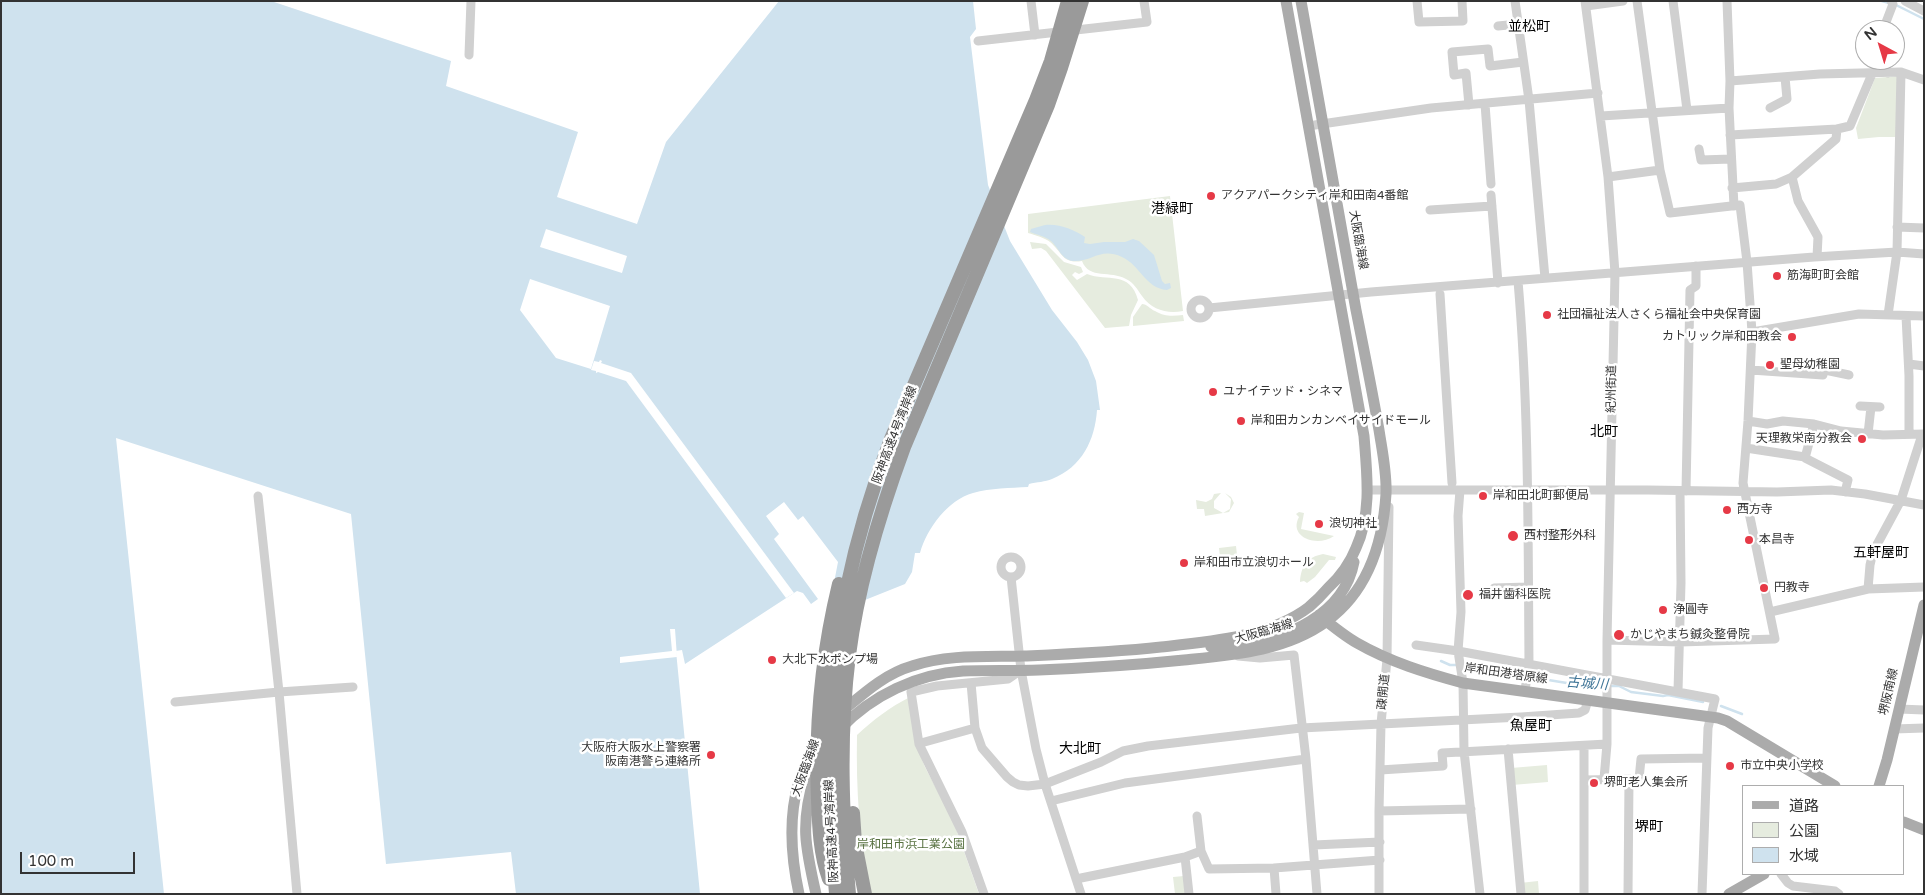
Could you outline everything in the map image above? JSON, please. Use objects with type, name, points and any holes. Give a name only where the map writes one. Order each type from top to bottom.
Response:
[{"type":"highway","name":"阪神高速4号湾岸線","points":[[836,894],[829,773],[832,688],[842,612],[850,572],[879,472],[909,396],[1036,100],[1068,1]]},
{"type":"highway","name":"阪神高速4号湾岸線","points":[[849,894],[843,811],[843,722],[849,655],[858,602],[876,528],[901,455],[1048,105],[1082,1]]},
{"type":"highway","points":[[836,894],[823,858],[819,821],[819,720],[826,646],[844,564],[856,524],[879,472]]},
{"type":"highway","points":[[858,602],[851,689],[852,771],[855,843],[865,894]]},
{"type":"main road","name":"大阪臨海線","points":[[800,894],[791,844],[791,815],[795,797],[813,749],[840,713],[888,676],[912,666],[944,659],[1091,654],[1205,642],[1260,630],[1278,624],[1309,607],[1341,574],[1356,548],[1365,518],[1368,490],[1364,436],[1286,1]]},
{"type":"main road","name":"大阪臨海線","points":[[816,894],[804,835],[805,820],[809,795],[828,743],[848,721],[892,689],[908,682],[942,673],[962,671],[1149,664],[1233,655],[1287,642],[1306,634],[1323,618],[1344,607],[1356,594],[1372,562],[1380,538],[1386,490],[1382,448],[1301,1]]},
{"type":"main road","points":[[1205,642],[1213,648],[1260,641],[1323,618],[1348,581],[1356,548]]},
{"type":"main road","name":"堺阪南線","points":[[1879,785],[1899,709],[1920,640],[1924,604]]},
{"type":"main road","name":"岸和田港塔原線","points":[[1323,618],[1356,643],[1387,659],[1463,683],[1527,677],[1588,700],[1727,721],[1833,785]]},
{"type":"main road","points":[[1905,822],[1924,830]]},
{"type":"main road","points":[[1729,894],[1762,875]]},
{"type":"street","points":[[469,55],[470,1]]},
{"type":"street","points":[[1031,1],[1035,35]]},
{"type":"street","points":[[978,41],[1147,22],[1144,1]]},
{"type":"street","points":[[1417,1],[1419,22],[1463,21],[1462,1]]},
{"type":"street","points":[[1515,1],[1529,100],[1545,278]]},
{"type":"street","points":[[1586,4],[1623,1]]},
{"type":"street","points":[[1607,640],[1680,642],[1775,639],[1744,492],[1752,332],[1747,262],[1740,205],[1670,212],[1660,170],[1636,1]]},
{"type":"street","points":[[1673,1],[1687,110]]},
{"type":"street","points":[[1727,1],[1730,81],[1729,108],[1734,206]]},
{"type":"street","points":[[1887,20],[1893,4],[1891,1]]},
{"type":"street","points":[[1905,1],[1924,11]]},
{"type":"street","name":"紀州街道","points":[[1586,4],[1608,177],[1614,273],[1607,640],[1607,744],[1604,779]]},
{"type":"street","points":[[1498,26],[1518,24]]},
{"type":"street","points":[[1469,105],[1466,73],[1454,74],[1452,52],[1488,49],[1490,66],[1524,62]]},
{"type":"street","points":[[1730,81],[1901,72],[1924,80]]},
{"type":"street","points":[[1888,315],[1897,252],[1901,72]]},
{"type":"street","points":[[1730,135],[1837,129],[1850,126],[1872,74]]},
{"type":"street","points":[[1770,108],[1787,99],[1785,77]]},
{"type":"street","points":[[1308,126],[1431,108],[1598,93]]},
{"type":"street","points":[[1485,104],[1491,184]]},
{"type":"street","points":[[1601,116],[1729,108]]},
{"type":"street","points":[[1732,188],[1776,184],[1792,177],[1836,139],[1837,129]]},
{"type":"street","points":[[1699,149],[1702,160],[1731,158]]},
{"type":"street","points":[[1608,177],[1660,170]]},
{"type":"street","points":[[1792,177],[1798,201],[1818,237],[1817,257]]},
{"type":"street","points":[[1491,195],[1498,283]]},
{"type":"street","points":[[1430,210],[1492,206]]},
{"type":"street","points":[[1897,227],[1924,228]]},
{"type":"street","points":[[1209,308],[1339,295],[1747,262],[1897,252],[1924,254]]},
{"type":"street","points":[[1678,691],[1690,290],[1696,286],[1696,266]]},
{"type":"street","points":[[1518,281],[1524,345],[1529,490],[1527,677]]},
{"type":"street","points":[[1440,294],[1458,516],[1461,612],[1458,651],[1463,683],[1462,720],[1464,751],[1480,894]]},
{"type":"street","points":[[1752,332],[1859,314],[1924,316]]},
{"type":"street","points":[[1906,316],[1909,364],[1909,434]]},
{"type":"street","points":[[1909,364],[1924,366]]},
{"type":"street","points":[[1751,370],[1850,375]]},
{"type":"street","points":[[1860,406],[1876,407],[1868,434]]},
{"type":"street","points":[[1748,421],[1767,424],[1783,421],[1814,424],[1841,431],[1868,434],[1923,434],[1901,500],[1873,552],[1868,589]]},
{"type":"street","points":[[1805,457],[1814,424]]},
{"type":"street","points":[[1746,448],[1805,457],[1848,480],[1845,492]]},
{"type":"street","points":[[1368,490],[1456,486],[1529,490],[1744,492],[1832,490],[1924,504]]},
{"type":"street","name":"疎開道","points":[[1379,894],[1380,770],[1387,659],[1389,504],[1386,490]]},
{"type":"street","points":[[258,496],[279,692],[297,894]]},
{"type":"street","points":[[1011,577],[1021,670],[1045,784],[1081,894]]},
{"type":"street","points":[[1494,588],[1528,587]]},
{"type":"street","points":[[1770,612],[1868,589],[1924,587]]},
{"type":"street","points":[[1416,645],[1458,651],[1527,677],[1678,691],[1715,699],[1710,717],[1706,758],[1702,894]]},
{"type":"street","points":[[1233,655],[1260,658],[1294,655],[1306,760],[1317,894]]},
{"type":"street","points":[[984,894],[962,832],[919,744],[911,692],[937,686],[1008,680],[1021,670]]},
{"type":"street","points":[[971,683],[975,728],[982,748],[1013,782],[1028,786],[1045,784],[1124,751],[1148,746],[1301,728],[1579,713],[1585,710],[1588,700]]},
{"type":"street","points":[[175,702],[353,687]]},
{"type":"street","points":[[1899,709],[1924,710]]},
{"type":"street","points":[[921,743],[975,728]]},
{"type":"street","points":[[1894,729],[1924,728]]},
{"type":"street","points":[[1380,770],[1443,766],[1442,754],[1464,751],[1607,744]]},
{"type":"street","points":[[1584,746],[1584,894]]},
{"type":"street","points":[[1508,749],[1521,894]]},
{"type":"street","points":[[1584,780],[1639,779],[1641,759],[1706,758]]},
{"type":"street","points":[[1051,801],[1126,783],[1306,760]]},
{"type":"street","points":[[1628,780],[1628,894]]},
{"type":"street","points":[[1379,811],[1471,809]]},
{"type":"street","points":[[1197,816],[1201,851],[1209,869],[1274,868],[1380,860]]},
{"type":"street","points":[[1314,845],[1380,842]]},
{"type":"street","points":[[1076,879],[1136,865],[1185,857],[1201,851]]},
{"type":"street","points":[[1185,857],[1189,894]]},
{"type":"street","points":[[1274,868],[1276,894]]},
{"type":"street","points":[[1782,875],[1793,886],[1835,891],[1840,894]]},
{"type":"green space","points":[[1899,76],[1897,137],[1858,139],[1856,128],[1875,78]]},
{"type":"green space","points":[[1170,196],[1183,311],[1171,312],[1155,308],[1146,301],[1129,281],[1120,276],[1090,271],[1082,261],[1070,261],[1063,257],[1048,241],[1028,233],[1028,214]]},
{"type":"green space","points":[[1030,242],[1046,244],[1064,262],[1081,267],[1083,272],[1079,274],[1075,272],[1072,275],[1077,280],[1087,274],[1117,279],[1129,284],[1138,300],[1131,315],[1129,326],[1105,328],[1046,251],[1041,248],[1032,249]]},
{"type":"green space","points":[[1142,304],[1162,314],[1172,316],[1183,315],[1184,321],[1133,326],[1133,317]]},
{"type":"green space","points":[[1221,493],[1214,501],[1214,508],[1223,513],[1205,516],[1204,509],[1197,509],[1196,500],[1206,502],[1212,499],[1214,494]]},
{"type":"green space","points":[[1225,493],[1231,497],[1234,503],[1229,512],[1223,513],[1230,509],[1231,499]]},
{"type":"green space","points":[[1299,512],[1304,513],[1301,529],[1334,536],[1320,541],[1313,541],[1301,535],[1297,530],[1299,517],[1296,514]]},
{"type":"green space","points":[[1236,546],[1238,564],[1221,566],[1219,548]]},
{"type":"green space","points":[[1323,554],[1336,557],[1335,560],[1329,560],[1315,577],[1307,583],[1304,581],[1300,582],[1303,567],[1306,563],[1313,557]]},
{"type":"green space","name":"岸和田市浜工業公園","points":[[910,697],[916,745],[925,767],[954,823],[979,894],[871,894],[859,815],[857,735],[882,714]]},
{"type":"green space","points":[[1547,765],[1548,782],[1512,785],[1511,768]]},
{"type":"green space","points":[[1184,876],[1186,894],[1175,894],[1173,877]]},
{"type":"green space","points":[[1538,881],[1539,894],[1521,894],[1520,883]]},
{"type":"water","points":[[1,1],[271,1],[451,61],[446,86],[578,132],[557,197],[637,224],[666,142],[779,1],[973,1],[976,29],[970,37],[988,185],[1010,241],[1052,310],[1077,342],[1088,360],[1096,381],[1100,410],[1097,410],[1090,442],[1079,460],[1071,467],[1052,479],[1029,484],[1028,487],[980,491],[955,502],[947,508],[933,525],[920,553],[915,553],[912,572],[905,584],[865,600],[832,593],[838,562],[803,516],[798,520],[784,502],[766,516],[779,534],[774,539],[818,599],[811,604],[803,593],[797,591],[685,664],[682,650],[676,651],[700,894],[516,894],[511,852],[386,864],[351,514],[116,438],[164,894],[1,894]],"holes":[[[546,229],[627,256],[622,273],[540,247]],[[530,279],[610,306],[591,369],[556,358],[520,310]]]},
{"type":"water","points":[[1045,225],[1061,226],[1076,232],[1085,237],[1084,243],[1125,242],[1133,239],[1139,241],[1154,255],[1162,281],[1165,284],[1170,283],[1171,288],[1167,290],[1153,285],[1134,265],[1114,254],[1102,254],[1080,261],[1069,260],[1063,256],[1049,239],[1030,232],[1031,229]]},
{"type":"pier","points":[[600,360],[602,361],[601,363],[631,373],[794,593],[786,598],[626,381],[591,370],[594,361],[599,362]]},
{"type":"pier","points":[[670,629],[675,629],[677,657],[620,663],[620,657],[672,651]]},
{"type":"waterway","points":[[1882,1],[1889,3]]},
{"type":"waterway","points":[[1894,4],[1924,19]]},
{"type":"waterway","name":"古城川","points":[[1441,661],[1450,665],[1458,665]]},
{"type":"waterway","name":"古城川","points":[[1464,666],[1524,676]]},
{"type":"waterway","name":"古城川","points":[[1530,677],[1579,685],[1587,681],[1604,686]]},
{"type":"waterway","name":"古城川","points":[[1610,686],[1619,686],[1631,692],[1668,695],[1703,702]]},
{"type":"waterway","name":"古城川","points":[[1721,706],[1742,714]]},
{"type":"place","name":"アクアパークシティ岸和田南4番館","points":[[1211,196]]},
{"type":"place","name":"筋海町町会館","points":[[1777,276]]},
{"type":"place","name":"社団福祉法人さくら福祉会中央保育園","points":[[1547,315]]},
{"type":"place","name":"カトリック岸和田教会","points":[[1792,337]]},
{"type":"place","name":"聖母幼稚園","points":[[1770,365]]},
{"type":"place","name":"ユナイテッド・シネマ","points":[[1213,392]]},
{"type":"place","name":"岸和田カンカンベイサイドモール","points":[[1241,421]]},
{"type":"place","name":"天理教栄南分教会","points":[[1862,439]]},
{"type":"place","name":"岸和田北町郵便局","points":[[1483,496]]},
{"type":"place","name":"西方寺","points":[[1727,510]]},
{"type":"place","name":"浪切神社","points":[[1319,524]]},
{"type":"place","name":"西村整形外科","points":[[1513,536]]},
{"type":"place","name":"本昌寺","points":[[1749,540]]},
{"type":"place","name":"岸和田市立浪切ホール","points":[[1184,563]]},
{"type":"place","name":"円教寺","points":[[1764,588]]},
{"type":"place","name":"福井歯科医院","points":[[1468,595]]},
{"type":"place","name":"浄圓寺","points":[[1663,610]]},
{"type":"place","name":"かじやまち鍼灸整骨院","points":[[1619,635]]},
{"type":"place","name":"大北下水ポンプ場","points":[[772,660]]},
{"type":"place","name":"大阪府大阪水上警察署 阪南港警ら連絡所","points":[[711,755]]},
{"type":"place","name":"市立中央小学校","points":[[1730,766]]},
{"type":"place","name":"堺町老人集会所","points":[[1594,783]]},
{"type":"district","name":"並松町","points":[[1529,27]]},
{"type":"district","name":"港緑町","points":[[1172,209]]},
{"type":"district","name":"北町","points":[[1604,432]]},
{"type":"district","name":"五軒屋町","points":[[1881,553]]},
{"type":"district","name":"魚屋町","points":[[1531,726]]},
{"type":"district","name":"大北町","points":[[1080,749]]},
{"type":"district","name":"堺町","points":[[1649,827]]}]
